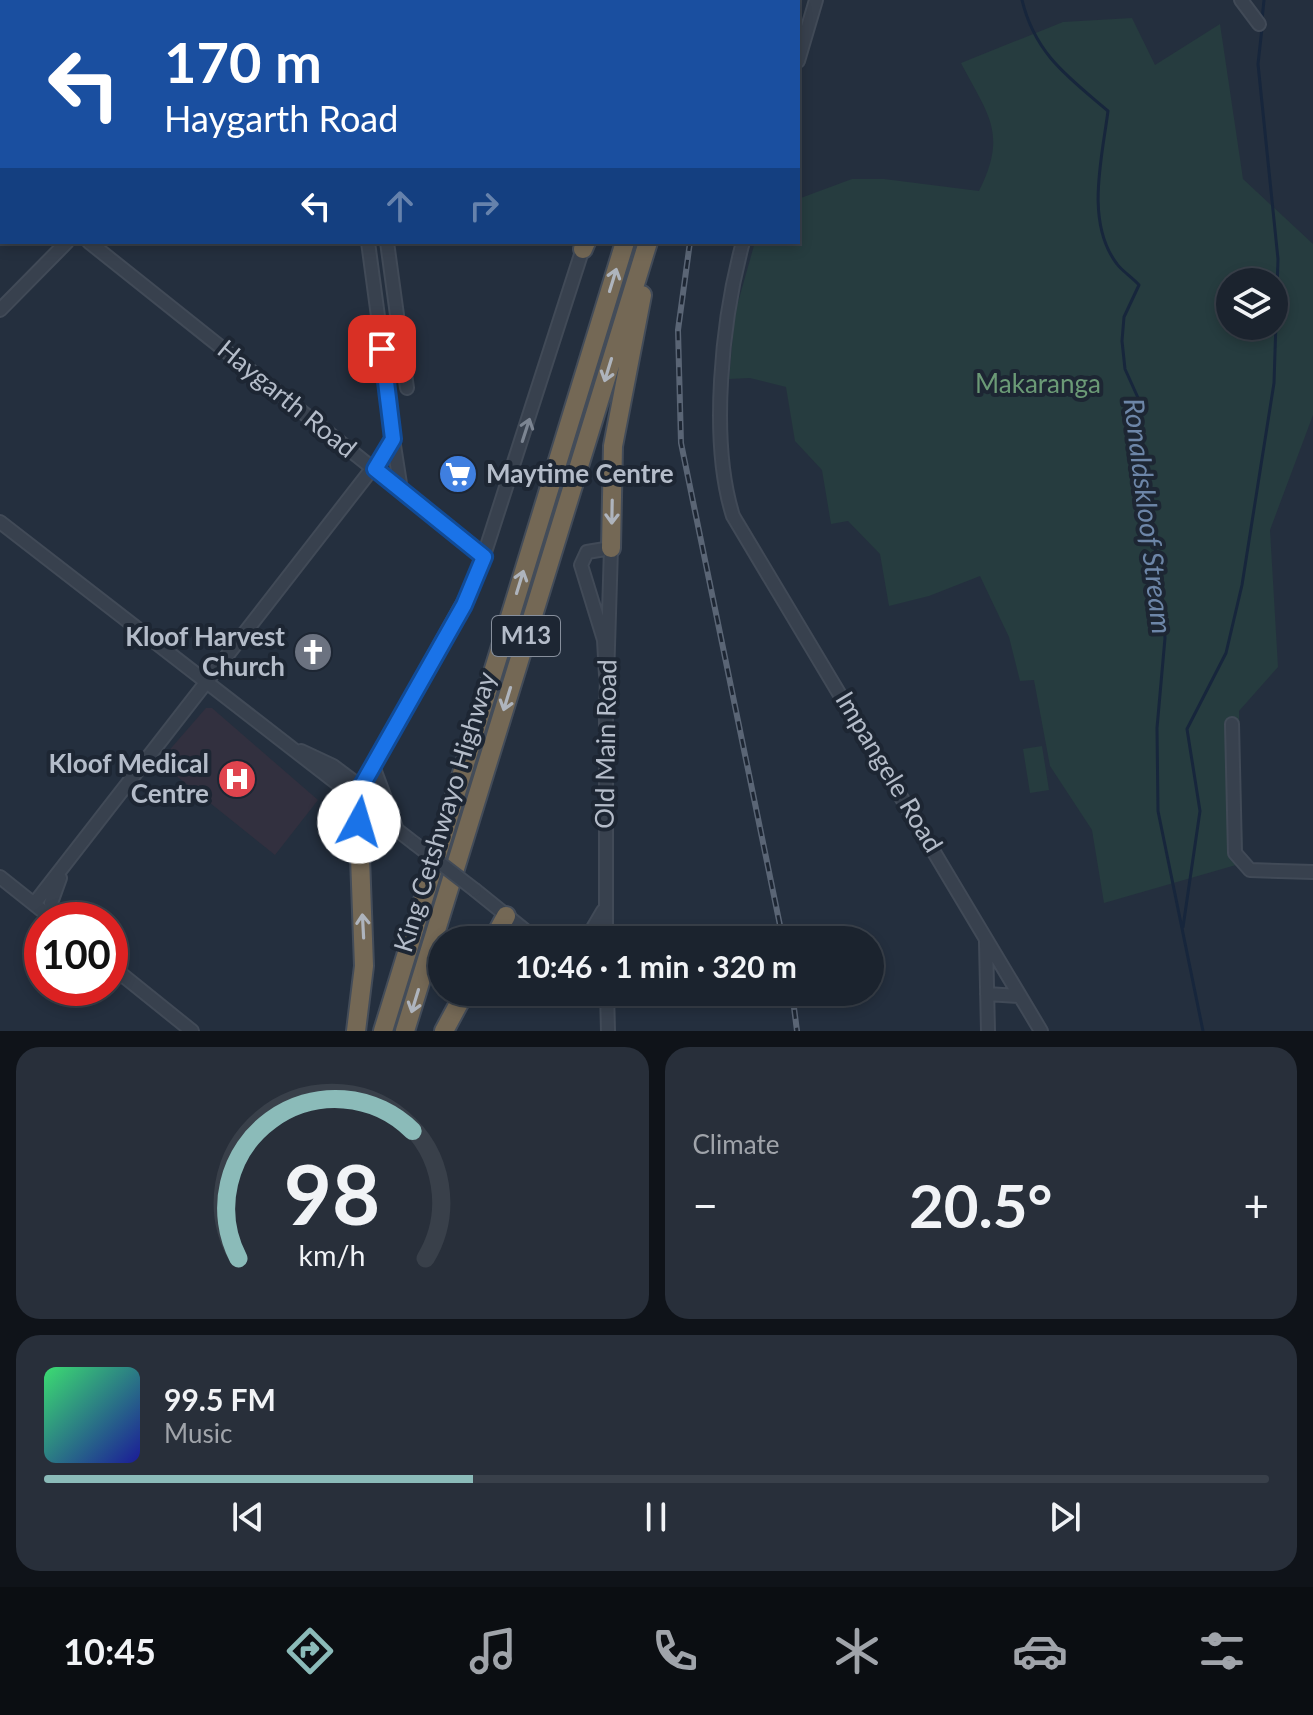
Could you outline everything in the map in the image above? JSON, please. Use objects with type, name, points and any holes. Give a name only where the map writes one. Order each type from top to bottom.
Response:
[{"type":"highway","name":"King Cetshwayo Highway","points":[[383,1031],[624,244]]},
{"type":"highway","name":"King Cetshwayo Highway","points":[[405,1031],[647,244]]},
{"type":"highway","points":[[611,548],[617,415],[654,244]]},
{"type":"highway","points":[[356,1031],[364,966],[360,795]]},
{"type":"highway","points":[[501,926],[506,916]]},
{"type":"highway","points":[[444,1031],[457,1006]]},
{"type":"street","points":[[800,54],[816,0]]},
{"type":"street","points":[[1241,0],[1259,24]]},
{"type":"street","points":[[0,310],[65,244]]},
{"type":"street","name":"Haygarth Road","points":[[92,244],[484,557]]},
{"type":"street","points":[[368,244],[401,490]]},
{"type":"street","points":[[387,244],[407,388]]},
{"type":"street","points":[[360,795],[373,766],[464,605],[484,557],[585,244]]},
{"type":"street","name":"Impangele Road","points":[[743,244],[728,315],[722,371],[725,481],[733,516],[899,787],[1041,1031]]},
{"type":"street","points":[[371,262],[389,259]]},
{"type":"street","points":[[36,902],[375,469],[393,439]]},
{"type":"street","points":[[0,522],[298,750],[317,771],[360,795],[397,831],[519,926]]},
{"type":"street","points":[[606,675],[604,640],[581,565],[588,550],[611,548]]},
{"type":"street","name":"Old Main Road","points":[[606,926],[606,675],[611,548]]},
{"type":"street","points":[[1232,724],[1235,853],[1250,870],[1313,872]]},
{"type":"street","points":[[373,766],[397,831]]},
{"type":"street","points":[[52,902],[54,891],[75,851]]},
{"type":"street","points":[[0,877],[31,902]]},
{"type":"street","points":[[594,926],[605,908]]},
{"type":"street","points":[[986,939],[988,1031]]},
{"type":"street","points":[[128,979],[192,1031]]},
{"type":"street","points":[[987,994],[1019,996]]},
{"type":"street","points":[[607,1006],[608,1031]]},
{"type":"shaded area","name":"Kloof Medical Centre","points":[[206,708],[212,708],[318,800],[275,855],[159,762]]},
{"type":"green space","name":"Makaranga","points":[[1132,18],[1155,65],[1220,24],[1243,179],[1313,244],[1313,415],[1270,530],[1278,667],[1239,711],[1243,863],[1104,903],[1092,830],[1050,766],[1034,680],[1020,681],[1009,637],[980,576],[929,596],[889,606],[880,554],[848,521],[831,524],[822,470],[795,441],[786,387],[750,378],[729,379],[735,313],[754,244],[800,244],[800,198],[852,179],[884,179],[979,191],[992,154],[993,139],[986,111],[961,63],[1063,22]]},
{"type":"green space","points":[[1042,746],[1049,790],[1030,793],[1023,749]]},
{"type":"waterway","name":"Ronaldskloof Stream","points":[[1022,0],[1044,50],[1108,111],[1098,189],[1101,229],[1117,264],[1139,285],[1124,317],[1122,341],[1125,369],[1139,400],[1136,443],[1159,570],[1165,638],[1157,728],[1158,811],[1203,1031]]},
{"type":"waterway","points":[[1262,20],[1264,0]]},
{"type":"waterway","points":[[1183,927],[1200,811],[1187,729],[1226,653],[1242,585],[1274,383],[1278,259],[1258,64],[1262,28]]},
{"type":"railway","points":[[690,244],[678,330],[681,443],[780,926]]},
{"type":"railway","points":[[794,1006],[797,1031]]},
{"type":"place","name":"Maytime Centre","points":[[458,474]]},
{"type":"place","name":"Kloof Harvest Church","points":[[313,652]]},
{"type":"place","name":"Kloof Medical Centre","points":[[237,779]]},
{"type":"route","points":[[359,822],[361,787],[464,605],[484,557],[375,469],[393,439],[382,349]]}]
